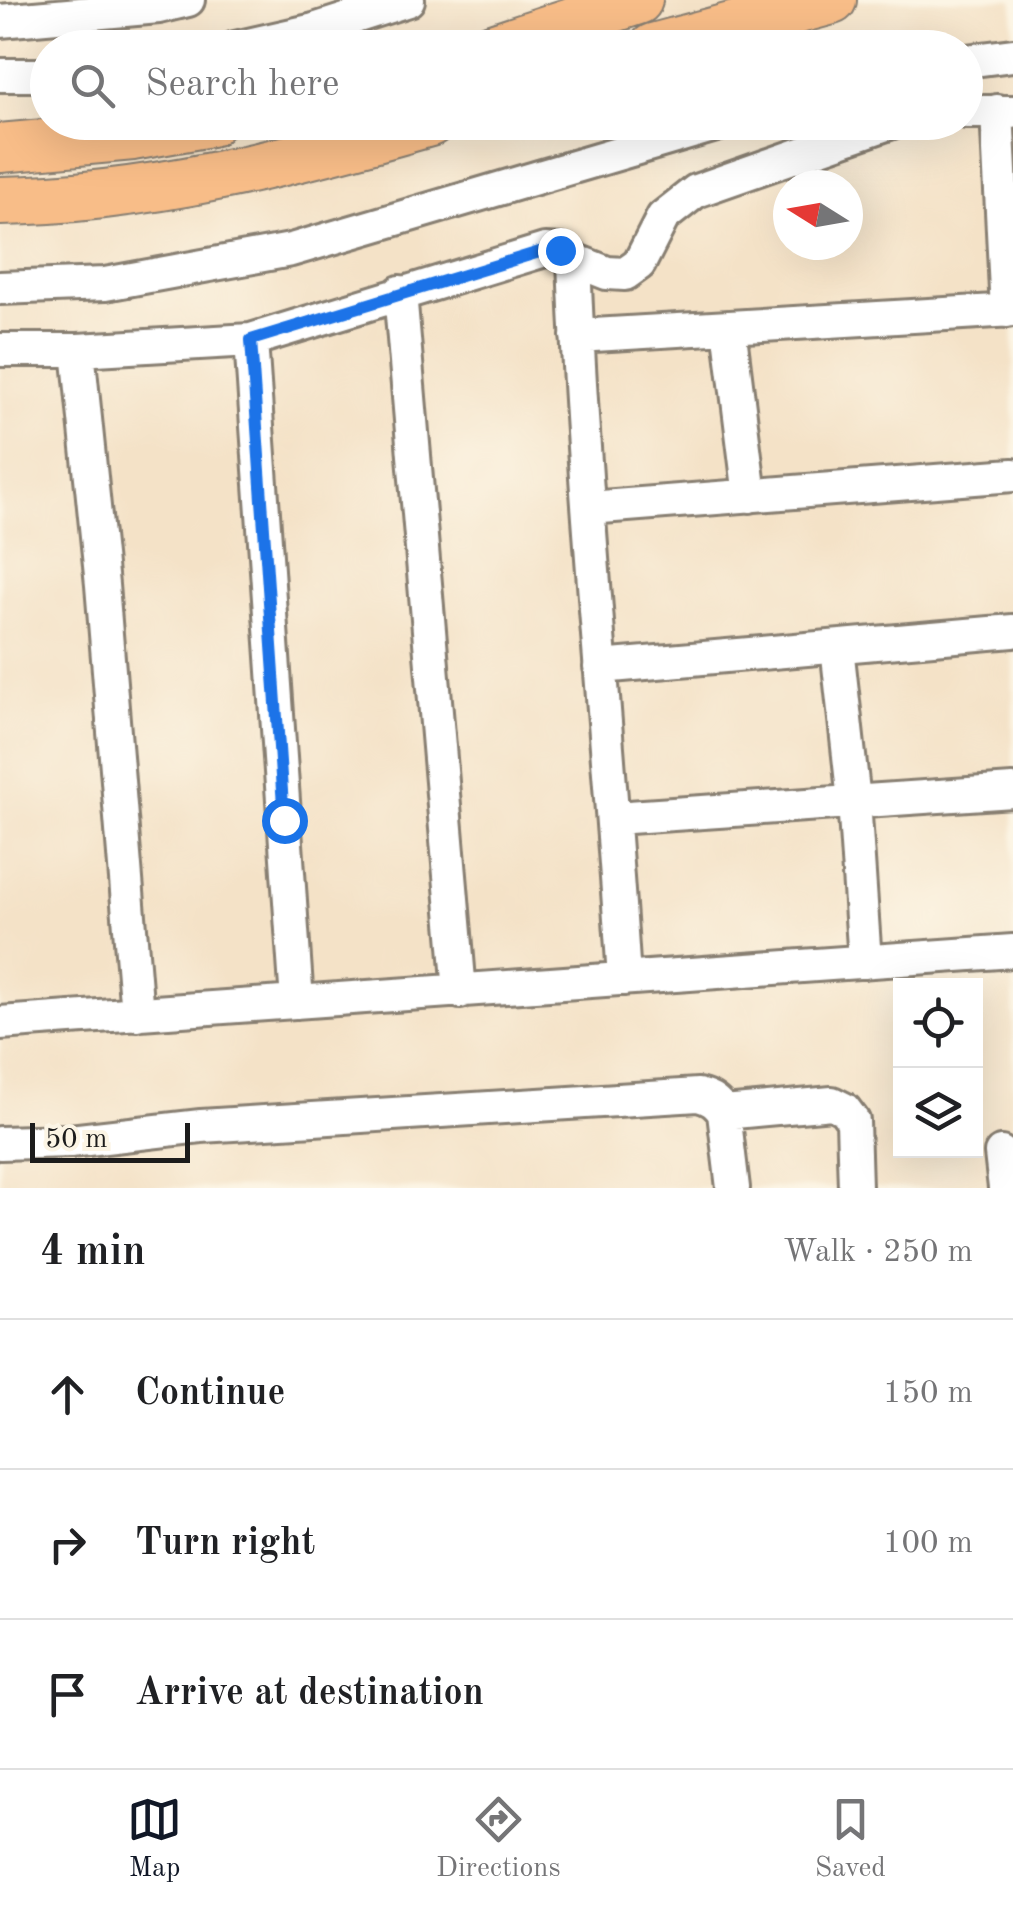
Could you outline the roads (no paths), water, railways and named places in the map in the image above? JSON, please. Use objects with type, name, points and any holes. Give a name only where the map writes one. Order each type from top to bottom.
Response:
[{"type":"highway","points":[[547,30],[638,0]]},
{"type":"highway","points":[[720,30],[832,0]]},
{"type":"highway","points":[[0,148],[99,140]]},
{"type":"highway","points":[[0,201],[130,193],[284,161],[363,140]]},
{"type":"street","points":[[0,20],[110,5],[159,7],[188,0]]},
{"type":"street","points":[[314,30],[408,0]]},
{"type":"street","points":[[983,59],[1013,55]]},
{"type":"street","points":[[0,75],[30,74]]},
{"type":"street","points":[[577,336],[1010,311],[992,112]]},
{"type":"street","points":[[0,288],[105,284],[291,250],[665,140]]},
{"type":"street","points":[[0,350],[78,350],[251,340],[546,250],[560,250],[607,273],[625,274],[640,264],[663,217],[696,190],[840,140]]},
{"type":"street","points":[[574,260],[624,979]]},
{"type":"street","points":[[400,292],[460,992]]},
{"type":"street","points":[[730,327],[750,496]]},
{"type":"street","points":[[251,340],[297,1002]]},
{"type":"street","points":[[78,350],[138,1014]]},
{"type":"street","points":[[589,508],[1013,475]]},
{"type":"street","points":[[600,668],[1013,631]]},
{"type":"street","points":[[837,647],[854,801],[865,962]]},
{"type":"street","points":[[614,818],[1013,792]]},
{"type":"street","points":[[0,1023],[1013,951]]},
{"type":"street","points":[[0,1143],[201,1126],[698,1095],[718,1104],[724,1114],[734,1188]]},
{"type":"street","points":[[724,1114],[832,1104],[844,1109],[853,1121],[855,1188]]},
{"type":"street","points":[[1001,1153],[1005,1188]]}]
